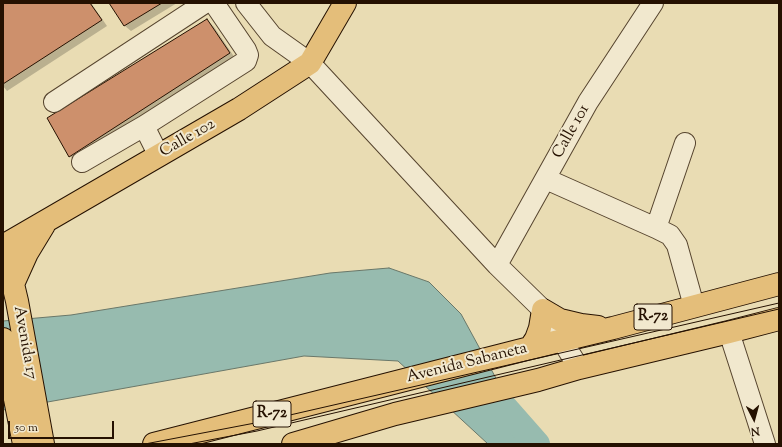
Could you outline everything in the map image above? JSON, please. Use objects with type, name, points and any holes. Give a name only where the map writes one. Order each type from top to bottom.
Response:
[{"type":"main road","name":"Calle 102","points":[[3,245],[46,222],[239,109],[310,63],[345,3]]},
{"type":"main road","points":[[15,292],[27,253],[46,222]]},
{"type":"main road","name":"Avenida 17","points":[[3,245],[15,292],[28,430]]},
{"type":"main road","name":"Avenida Sabaneta","points":[[154,444],[528,348],[613,328],[779,284]]},
{"type":"main road","points":[[528,348],[536,339],[540,328],[542,310],[560,320],[581,325],[613,328]]},
{"type":"main road","name":"Avenida Sabaneta","points":[[293,444],[395,414],[538,380],[580,368],[779,319]]},
{"type":"main road","name":"Avenida 17","points":[[3,339],[28,430],[43,444]]},
{"type":"street","points":[[54,102],[205,3]]},
{"type":"street","points":[[82,162],[144,126],[246,60],[248,55],[246,50],[214,3]]},
{"type":"street","points":[[246,3],[272,36],[310,63],[498,265],[542,310],[580,368]]},
{"type":"street","name":"Calle 101","points":[[498,265],[588,102],[653,3]]},
{"type":"street","points":[[144,126],[159,156]]},
{"type":"street","points":[[656,228],[685,143]]},
{"type":"street","points":[[546,179],[670,235],[677,245],[694,306]]},
{"type":"street","points":[[729,332],[765,444]]},
{"type":"water","points":[[389,268],[429,282],[461,314],[510,404],[521,434],[537,444],[488,444],[398,361],[304,356],[3,410],[3,321],[71,315],[330,273]]},
{"type":"building","points":[[3,3],[90,3],[102,20],[3,84]]},
{"type":"building","points":[[109,3],[162,3],[124,26]]},
{"type":"building","points":[[207,19],[230,53],[69,157],[47,118]]},
{"type":"waterway","points":[[493,394],[537,444]]},
{"type":"tram line","points":[[145,444],[255,423],[779,303]]},
{"type":"tram line","points":[[189,444],[257,431],[779,309]]}]
